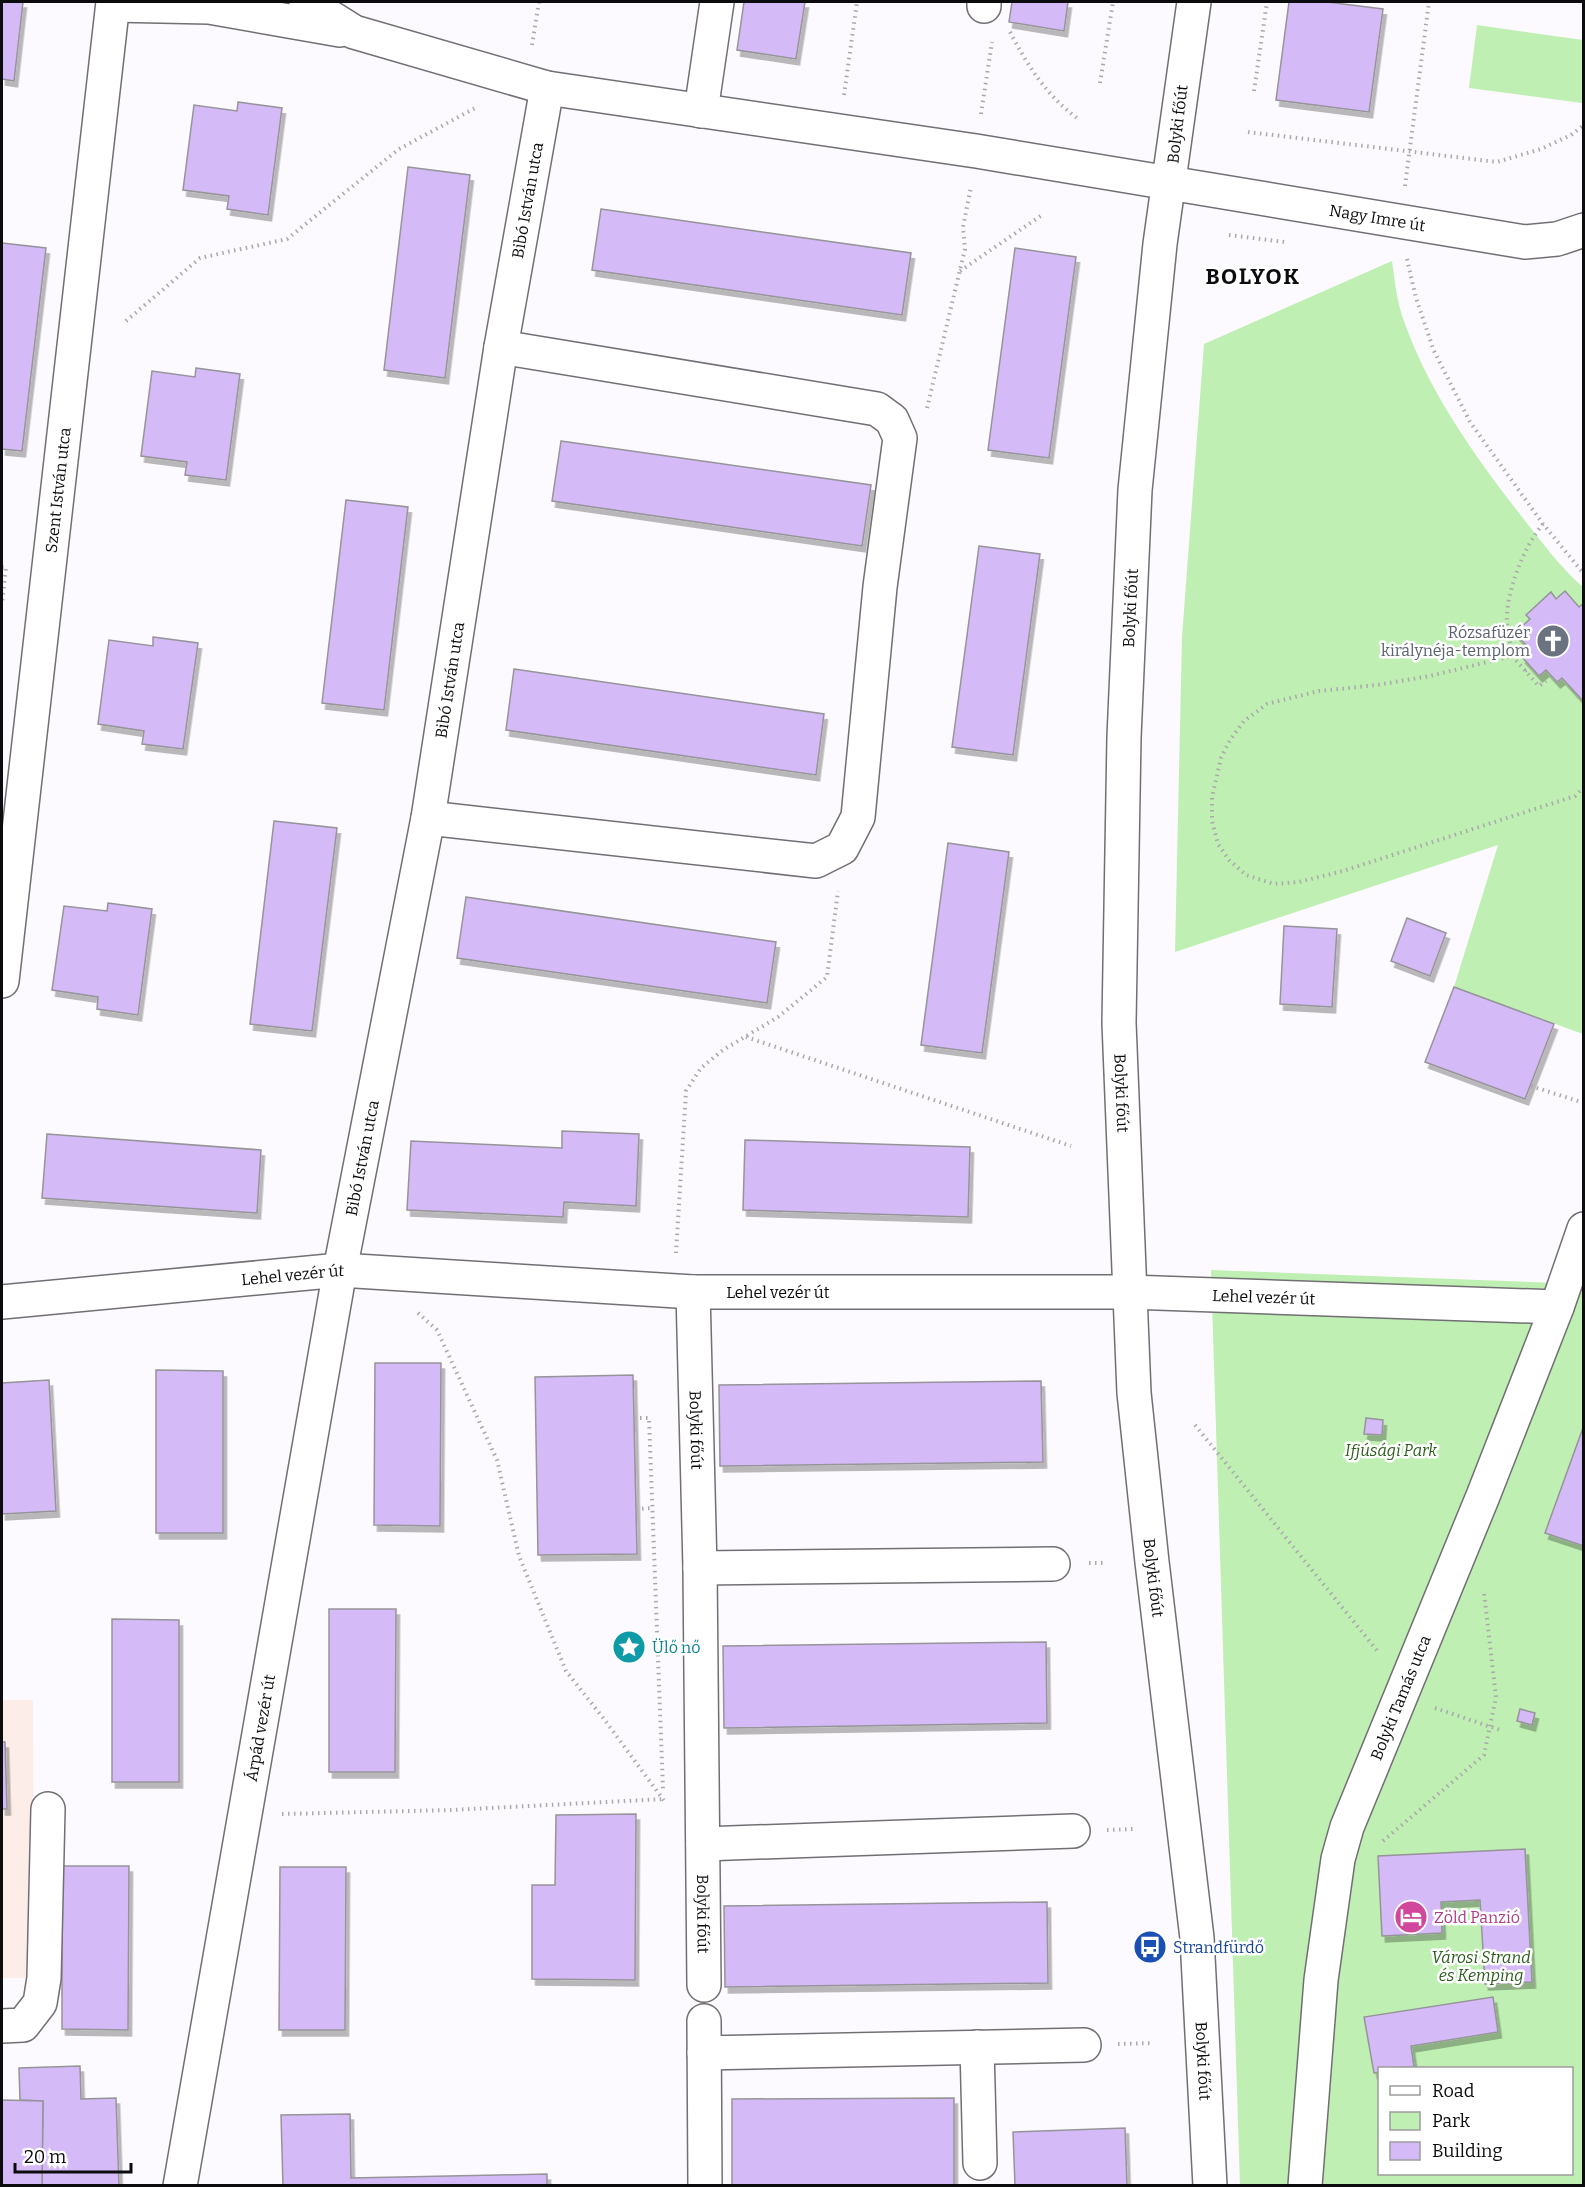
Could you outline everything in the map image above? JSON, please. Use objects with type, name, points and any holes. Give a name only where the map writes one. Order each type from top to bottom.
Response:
[{"type":"street","points":[[306,2],[354,32]]},
{"type":"street","points":[[701,111],[717,2]]},
{"type":"street","name":"Bolyki főút","points":[[1194,2],[1160,244],[1135,490],[1124,737],[1119,1023],[1134,1393],[1149,1539],[1197,1938],[1210,2186]]},
{"type":"street","points":[[113,3],[209,7],[354,32]]},
{"type":"street","name":"Szent István utca","points":[[2,981],[113,3]]},
{"type":"street","name":"Nagy Imre út","points":[[354,32],[547,88],[976,151],[1525,242],[1557,239],[1584,230]]},
{"type":"street","name":"Bibó István utca","points":[[340,1270],[428,818],[501,347],[547,88]]},
{"type":"street","points":[[428,818],[816,861],[842,848],[858,816],[880,587],[900,438],[892,420],[877,409],[501,347]]},
{"type":"street","name":"Bolyki Tamás utca","points":[[1305,2186],[1321,1980],[1338,1859],[1347,1827],[1582,1241]]},
{"type":"street","name":"Lehel vezér út","points":[[2,1302],[340,1270],[693,1292],[1129,1292],[1557,1307]]},
{"type":"street","name":"Árpád vezér út","points":[[180,2186],[340,1270]]},
{"type":"street","name":"Bolyki főút","points":[[693,1292],[700,1568],[704,1984]]},
{"type":"street","points":[[700,1568],[1053,1564]]},
{"type":"street","points":[[2,2026],[23,2025],[40,2003],[44,1978],[48,1809]]},
{"type":"street","points":[[703,1844],[1073,1831]]},
{"type":"street","points":[[705,2186],[704,2037],[977,2047],[1084,2045]]},
{"type":"street","points":[[977,2047],[980,2163]]},
{"type":"path","points":[[532,47],[539,2]]},
{"type":"path","points":[[843,96],[857,2]]},
{"type":"path","points":[[1100,83],[1113,2]]},
{"type":"path","points":[[1254,91],[1267,2]]},
{"type":"path","points":[[1429,2],[1400,221],[1416,298],[1434,351],[1470,422],[1543,524],[1584,573]]},
{"type":"path","points":[[989,6],[1030,69],[1049,93],[1077,118]]},
{"type":"path","points":[[900,438],[926,419],[965,249],[963,227],[976,151],[989,6]]},
{"type":"path","points":[[126,321],[200,258],[287,239],[399,149],[478,107]]},
{"type":"path","points":[[1248,132],[1497,162],[1541,149],[1584,126]]},
{"type":"path","points":[[959,271],[1042,215]]},
{"type":"path","points":[[1543,524],[1535,534],[1522,560],[1509,597],[1507,622],[1512,656],[1539,686],[1546,681]]},
{"type":"path","points":[[2,567],[6,567],[2,602]]},
{"type":"path","points":[[1512,656],[1430,676],[1377,685],[1319,691],[1267,704],[1244,721],[1230,740],[1221,758],[1212,798],[1212,821],[1218,844],[1229,860],[1246,875],[1274,884],[1299,882],[1343,871],[1575,796],[1584,787]]},
{"type":"path","points":[[1525,671],[1530,667]]},
{"type":"path","points":[[675,1253],[686,1091],[701,1068],[723,1050],[778,1017],[827,977],[842,848]]},
{"type":"path","points":[[746,1037],[1071,1146]]},
{"type":"path","points":[[1531,1086],[1584,1103]]},
{"type":"path","points":[[413,1308],[437,1330],[497,1460],[519,1556],[566,1671],[669,1806]]},
{"type":"path","points":[[634,1418],[649,1418],[663,1799]]},
{"type":"path","points":[[1195,1425],[1402,1691],[1503,1731]]},
{"type":"path","points":[[636,1509],[653,1508]]},
{"type":"path","points":[[1383,1840],[1484,1755],[1496,1697],[1483,1587]]},
{"type":"path","points":[[272,1814],[451,1810],[663,1799]]},
{"type":"shaded area","points":[[2,1700],[33,1700],[34,1978],[2,1978]]},
{"type":"green space","points":[[1477,25],[1583,40],[1582,103],[1469,88]]},
{"type":"green space","points":[[1392,261],[1402,316],[1428,377],[1442,402],[1508,499],[1553,556],[1583,587],[1583,1034],[1454,987],[1498,845],[1175,952],[1182,637],[1204,344]]},
{"type":"green space","name":"Ifjúsági Park","points":[[1211,1270],[1583,1284],[1583,2185],[1240,2185]]},
{"type":"building","points":[[2,2],[23,2],[14,81],[2,79]]},
{"type":"building","points":[[744,2],[805,2],[796,59],[737,50]]},
{"type":"building","points":[[1012,2],[1068,2],[1064,31],[1009,22]]},
{"type":"building","points":[[1289,2],[1327,2],[1383,9],[1369,112],[1276,100]]},
{"type":"building","points":[[238,102],[282,108],[268,215],[227,209],[229,196],[183,190],[194,105],[237,111]]},
{"type":"building","points":[[408,167],[470,175],[445,378],[384,370]]},
{"type":"building","points":[[601,209],[911,253],[902,315],[592,270]]},
{"type":"building","points":[[2,243],[46,248],[22,451],[2,449]]},
{"type":"building","points":[[1015,248],[1076,257],[1049,458],[988,450]]},
{"type":"building","points":[[196,368],[240,374],[226,480],[185,475],[187,462],[141,456],[152,371],[195,377]]},
{"type":"building","points":[[561,441],[871,485],[862,546],[552,501]]},
{"type":"building","points":[[346,500],[408,507],[384,710],[322,703]]},
{"type":"building","points":[[979,546],[1040,554],[1013,755],[952,747]]},
{"type":"building","name":"Rózsafüzér királynéja-templom","points":[[1565,591],[1579,607],[1584,603],[1584,702],[1562,678],[1557,682],[1546,670],[1539,676],[1522,657],[1530,649],[1515,633],[1530,619],[1526,615],[1551,592],[1556,599]]},
{"type":"building","points":[[153,637],[198,643],[183,749],[142,744],[144,731],[98,724],[109,640],[153,646]]},
{"type":"building","points":[[514,669],[824,714],[816,775],[506,730]]},
{"type":"building","points":[[274,821],[337,828],[312,1031],[250,1024]]},
{"type":"building","points":[[948,843],[1009,852],[982,1053],[921,1045]]},
{"type":"building","points":[[466,897],[776,942],[767,1003],[457,958]]},
{"type":"building","points":[[108,903],[152,909],[138,1015],[97,1009],[98,997],[52,990],[64,906],[107,911]]},
{"type":"building","points":[[1407,918],[1446,933],[1430,976],[1391,961]]},
{"type":"building","points":[[1284,926],[1337,929],[1332,1007],[1280,1004]]},
{"type":"building","points":[[1454,987],[1554,1024],[1525,1099],[1425,1062]]},
{"type":"building","points":[[562,1131],[639,1134],[636,1206],[564,1202],[563,1217],[407,1210],[411,1141],[562,1148]]},
{"type":"building","points":[[47,1134],[261,1150],[257,1213],[42,1198]]},
{"type":"building","points":[[745,1140],[970,1147],[968,1217],[743,1210]]},
{"type":"building","points":[[375,1363],[441,1363],[440,1526],[374,1525]]},
{"type":"building","points":[[156,1370],[223,1371],[223,1533],[156,1533]]},
{"type":"building","points":[[633,1375],[637,1554],[538,1555],[535,1377]]},
{"type":"building","points":[[49,1380],[56,1511],[2,1514],[2,1383]]},
{"type":"building","points":[[1041,1381],[1043,1462],[720,1466],[719,1385]]},
{"type":"building","points":[[1366,1418],[1383,1420],[1382,1435],[1364,1434]]},
{"type":"building","points":[[1584,1425],[1584,1546],[1545,1533]]},
{"type":"building","points":[[329,1609],[396,1609],[395,1772],[329,1772]]},
{"type":"building","points":[[112,1619],[179,1620],[179,1782],[112,1782]]},
{"type":"building","points":[[1046,1642],[1047,1723],[724,1728],[723,1646]]},
{"type":"building","points":[[1520,1709],[1535,1713],[1532,1725],[1517,1721]]},
{"type":"building","points":[[2,1742],[5,1742],[7,1809],[2,1809]]},
{"type":"building","points":[[636,1814],[635,1980],[532,1979],[532,1885],[555,1885],[556,1815]]},
{"type":"building","name":"Zöld Panzió","points":[[1525,1849],[1532,1982],[1485,1984],[1480,1900],[1441,1902],[1442,1933],[1382,1936],[1378,1856]]},
{"type":"building","points":[[62,1866],[129,1866],[128,2030],[62,2029]]},
{"type":"building","points":[[280,1867],[346,1867],[345,2030],[279,2030]]},
{"type":"building","points":[[1047,1902],[1048,1983],[725,1987],[724,1906]]},
{"type":"building","points":[[1493,1997],[1498,2032],[1411,2046],[1414,2067],[1378,2067],[1378,2072],[1374,2073],[1364,2017]]},
{"type":"building","points":[[80,2066],[81,2099],[116,2098],[119,2186],[42,2186],[43,2101],[20,2100],[19,2068]]},
{"type":"building","points":[[954,2098],[954,2186],[732,2186],[732,2099]]},
{"type":"building","points":[[2,2100],[43,2101],[42,2186],[2,2186]]},
{"type":"building","points":[[350,2114],[351,2178],[547,2174],[547,2186],[283,2186],[281,2115]]},
{"type":"building","points":[[1125,2128],[1127,2186],[1015,2186],[1013,2132]]},
{"type":"place","name":"Rózsafüzér királynéja-templom","points":[[1553,641]]},
{"type":"place","name":"Ülő nő","points":[[629,1647]]},
{"type":"place","name":"Zöld Panzió","points":[[1411,1917]]},
{"type":"place","name":"Strandfürdő","points":[[1150,1947]]},
{"type":"district","name":"BOLYOK","points":[[1253,276]]},
{"type":"park label","name":"Városi Strand és Kemping","points":[[1481,1966]]}]
